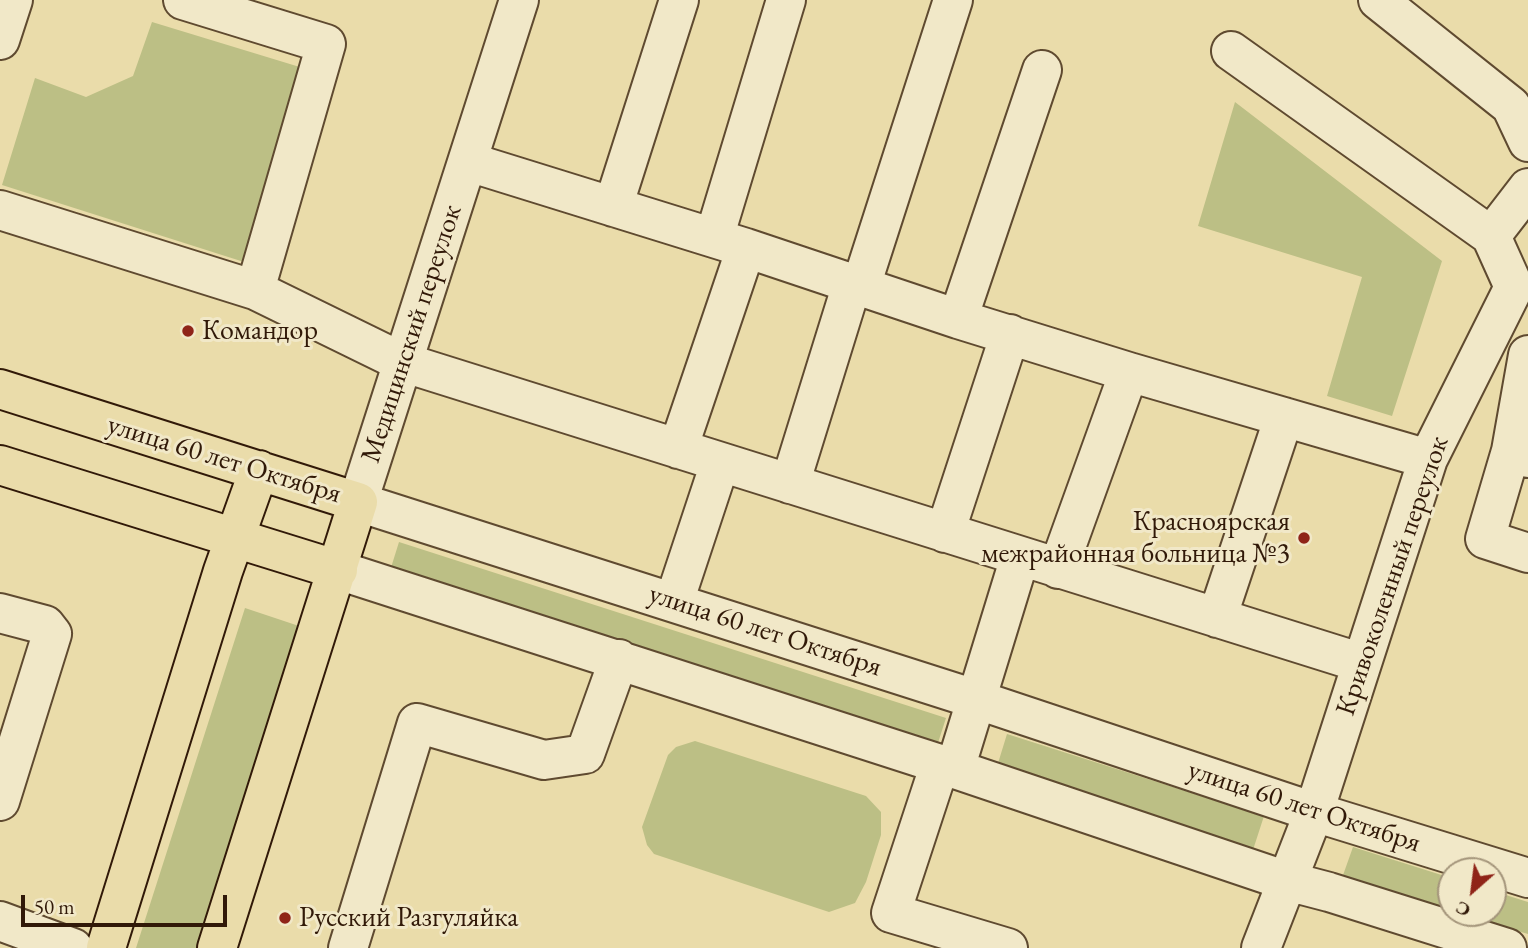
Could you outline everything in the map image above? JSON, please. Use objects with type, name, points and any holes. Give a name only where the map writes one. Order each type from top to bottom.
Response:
[{"type":"main road","name":"улица 60 лет Октября","points":[[0,389],[358,502]]},
{"type":"main road","points":[[0,465],[338,570]]},
{"type":"main road","points":[[106,948],[235,537],[259,470]]},
{"type":"main road","name":"Медицинский переулок","points":[[217,948],[358,502]]},
{"type":"street","points":[[0,40],[12,0]]},
{"type":"street","points":[[183,0],[326,44],[254,290]]},
{"type":"street","name":"Медицинский переулок","points":[[358,502],[519,0]]},
{"type":"street","points":[[612,207],[679,0]]},
{"type":"street","points":[[678,449],[730,243],[786,0]]},
{"type":"street","points":[[790,484],[953,0]]},
{"type":"street","points":[[1378,0],[1511,106],[1528,142]]},
{"type":"street","points":[[1231,51],[1491,236],[1528,188]]},
{"type":"street","points":[[958,319],[1042,70]]},
{"type":"street","points":[[469,162],[1129,372],[1428,459]]},
{"type":"street","points":[[0,210],[254,290],[402,362],[1362,663]]},
{"type":"street","name":"Кривоколенный переулок","points":[[1261,948],[1314,812],[1428,459],[1521,295],[1491,236]]},
{"type":"street","points":[[945,533],[1010,334]]},
{"type":"street","points":[[1528,355],[1519,454],[1485,539],[1528,553]]},
{"type":"street","points":[[1058,569],[1129,372]]},
{"type":"street","points":[[1217,618],[1284,417]]},
{"type":"street","points":[[674,602],[720,463]]},
{"type":"street","name":"улица 60 лет Октября","points":[[358,502],[975,699],[1314,812],[1528,878]]},
{"type":"street","points":[[1008,948],[891,913],[975,699],[1020,557]]},
{"type":"street","points":[[338,570],[619,659],[1287,881],[1507,948]]},
{"type":"street","points":[[0,612],[44,625],[52,634],[0,801]]},
{"type":"street","points":[[348,948],[417,723],[544,760],[585,754],[619,659]]},
{"type":"street","points":[[0,921],[74,948]]},
{"type":"green space","points":[[152,22],[303,68],[244,262],[2,185],[35,78],[86,97],[133,76]]},
{"type":"green space","points":[[1235,102],[1442,261],[1392,416],[1327,396],[1362,277],[1198,226]]},
{"type":"green space","points":[[399,542],[946,718],[936,749],[389,574]]},
{"type":"green space","points":[[245,608],[302,627],[199,948],[136,948]]},
{"type":"green space","points":[[1007,734],[1264,816],[1251,856],[995,773]]},
{"type":"green space","points":[[695,741],[866,796],[881,812],[881,835],[866,882],[855,903],[829,912],[654,854],[647,845],[642,827],[668,755],[676,747]]},
{"type":"green space","points":[[1353,847],[1437,874],[1437,907],[1342,878]]},
{"type":"green space","points":[[1507,895],[1528,902],[1528,934],[1504,927],[1507,927]]},
{"type":"place","name":"Командор","points":[[188,331]]},
{"type":"place","name":"Красноярская межрайонная больница №3","points":[[1304,538]]},
{"type":"place","name":"Русский Разгуляйка","points":[[285,918]]}]
